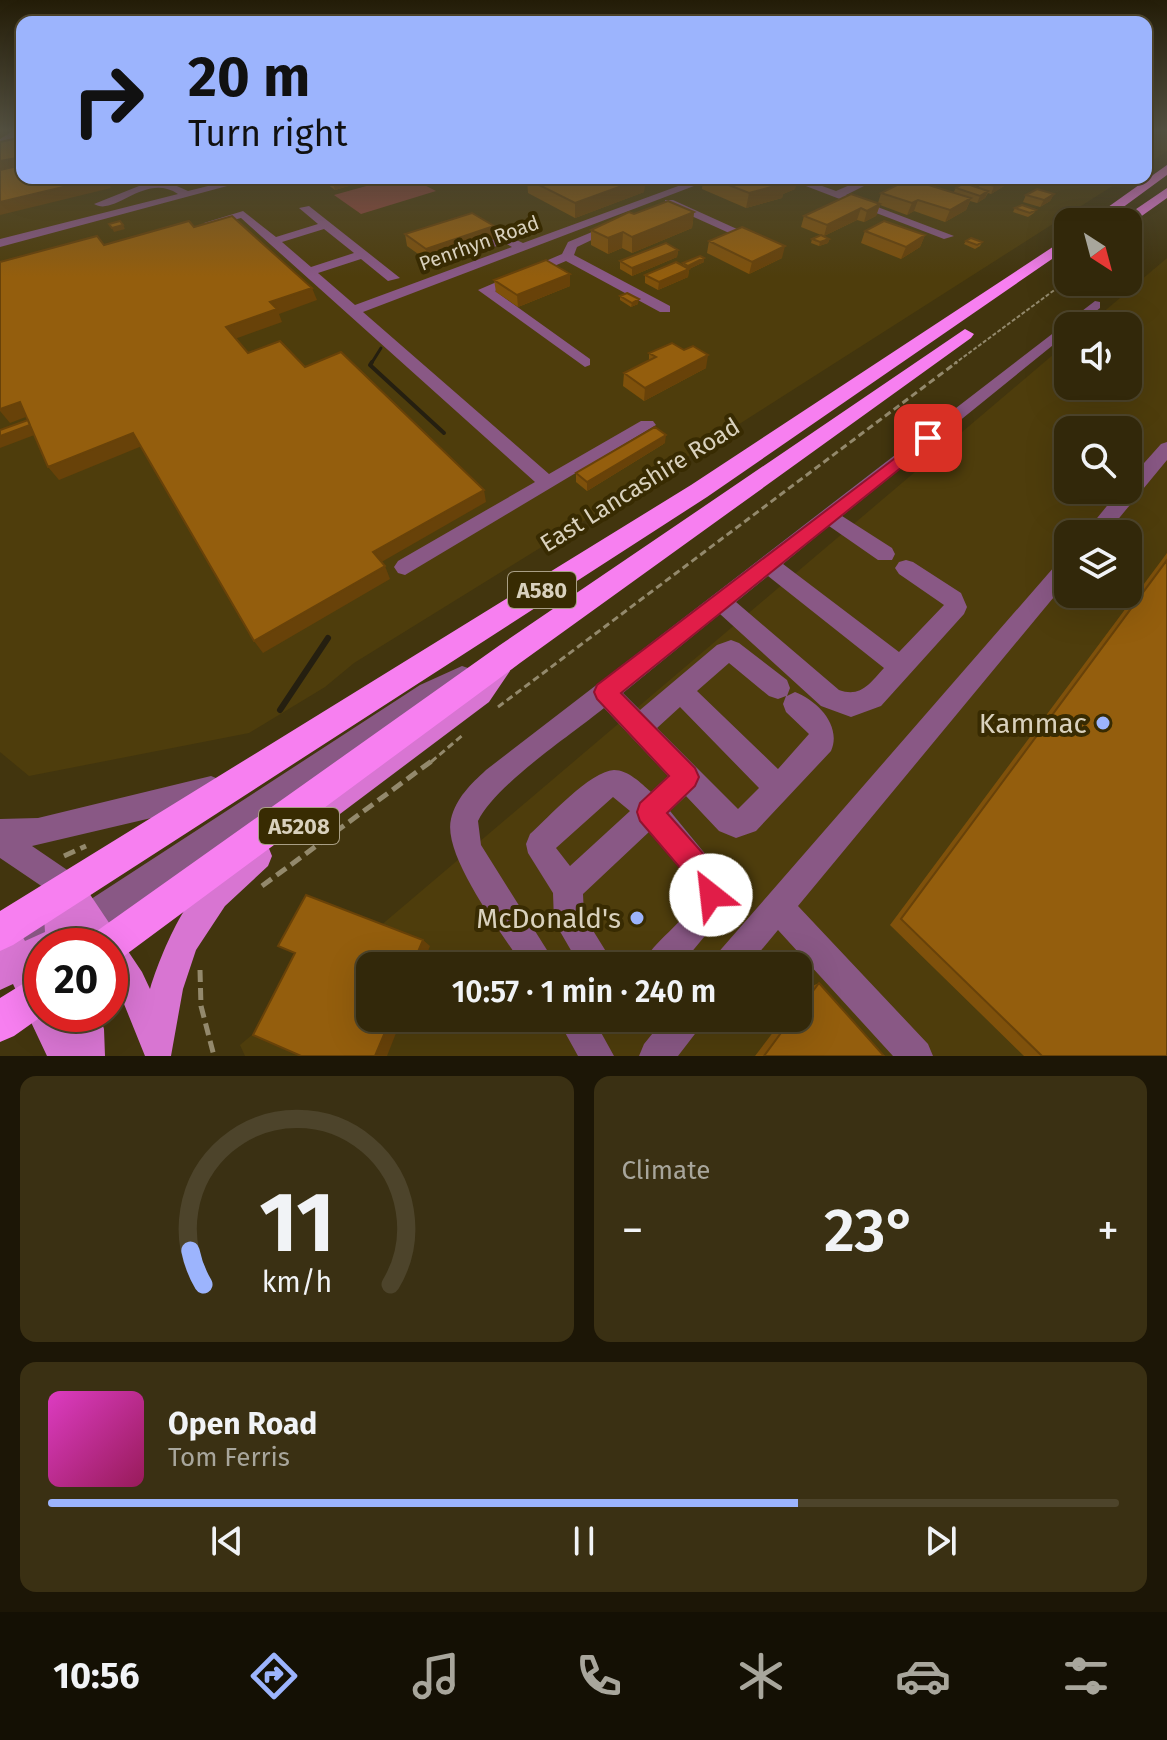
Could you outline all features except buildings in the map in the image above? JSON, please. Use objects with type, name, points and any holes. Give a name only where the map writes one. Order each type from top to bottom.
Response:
[{"type":"highway","points":[[1113,208],[1146,184]]},
{"type":"highway","points":[[1142,209],[1167,192]]},
{"type":"highway","name":"East Lancashire Road","points":[[36,928],[56,881],[240,780],[711,484],[1054,251]]},
{"type":"highway","name":"A580","points":[[119,928],[1054,271]]},
{"type":"highway","points":[[0,1022],[24,1011]]},
{"type":"main road","name":"A5208","points":[[160,1051],[169,976],[187,933],[212,897],[245,866],[480,694],[510,654]]},
{"type":"main road","points":[[56,881],[93,928]]},
{"type":"main road","points":[[46,928],[59,916],[56,881]]},
{"type":"main road","name":"A5208","points":[[128,979],[160,1051]]},
{"type":"main road","points":[[54,1032],[64,1056]]},
{"type":"main road","points":[[87,1032],[88,1056]]},
{"type":"street","points":[[2,229],[115,200],[150,184]]},
{"type":"street","points":[[174,184],[187,195]]},
{"type":"street","points":[[0,243],[230,184]]},
{"type":"street","name":"Penrhyn Road","points":[[352,311],[658,198],[685,184]]},
{"type":"street","points":[[806,184],[948,236]]},
{"type":"street","points":[[836,195],[861,184]]},
{"type":"street","points":[[211,189],[548,483]]},
{"type":"street","points":[[658,198],[742,234]]},
{"type":"street","points":[[585,362],[485,290],[567,256],[572,245],[674,204]]},
{"type":"street","points":[[200,226],[234,207]]},
{"type":"street","points":[[305,208],[393,278]]},
{"type":"street","points":[[274,241],[326,225]]},
{"type":"street","points":[[444,261],[506,239],[523,248]]},
{"type":"street","points":[[509,253],[536,269]]},
{"type":"street","points":[[308,272],[362,254]]},
{"type":"street","points":[[567,256],[665,309]]},
{"type":"street","points":[[1086,312],[1095,305]]},
{"type":"street","points":[[528,952],[470,854],[462,835],[462,820],[473,802],[495,779],[1054,337]]},
{"type":"street","points":[[405,567],[647,425]]},
{"type":"street","points":[[1106,520],[1167,448]]},
{"type":"street","points":[[828,516],[885,554]]},
{"type":"street","points":[[768,564],[900,667]]},
{"type":"street","points":[[720,601],[830,698],[846,705],[859,706],[872,698],[956,607],[953,599],[906,568]]},
{"type":"street","points":[[739,952],[1054,581]]},
{"type":"street","points":[[605,692],[729,821],[736,824],[746,821],[822,742],[821,729],[731,650],[639,727]]},
{"type":"street","points":[[680,691],[777,787]]},
{"type":"street","points":[[568,888],[687,777]]},
{"type":"street","points":[[0,833],[38,832],[240,780]]},
{"type":"street","points":[[590,952],[569,921],[568,888],[542,853],[540,844],[604,786],[615,783],[649,812],[705,877],[711,895],[707,910],[670,952]]},
{"type":"street","points":[[0,841],[56,881]]},
{"type":"street","points":[[777,906],[916,1056]]},
{"type":"street","points":[[582,1032],[597,1056]]},
{"type":"street","points":[[656,1056],[675,1032]]},
{"type":"path","points":[[490,713],[808,471],[1054,290]]},
{"type":"path","points":[[259,889],[414,777],[467,732]]},
{"type":"path","points":[[56,881],[59,859],[113,833],[118,813]]},
{"type":"path","points":[[202,961],[201,1006],[214,1056]]},
{"type":"shaded area","points":[[0,178],[16,178],[16,184],[1116,184],[1078,208],[1054,208],[1054,223],[700,449],[354,663],[325,687],[249,733],[29,776],[0,752]]},
{"type":"shaded area","points":[[373,184],[423,184],[436,191],[361,214],[334,195]]},
{"type":"shaded area","points":[[1167,258],[1167,1056],[245,1056],[240,1045],[1054,354],[1054,400],[1142,400],[1142,312],[1103,312],[1122,296],[1142,296],[1142,279]]},
{"type":"waterway","points":[[371,364],[381,348]]},
{"type":"waterway","points":[[372,362],[370,365],[444,433]]},
{"type":"waterway","points":[[280,710],[328,638]]},
{"type":"place","name":"Kammac","points":[[1103,723]]},
{"type":"place","name":"McDonald's","points":[[637,918]]},
{"type":"route","points":[[711,895],[705,877],[649,812],[687,777],[605,692],[928,438]]}]
